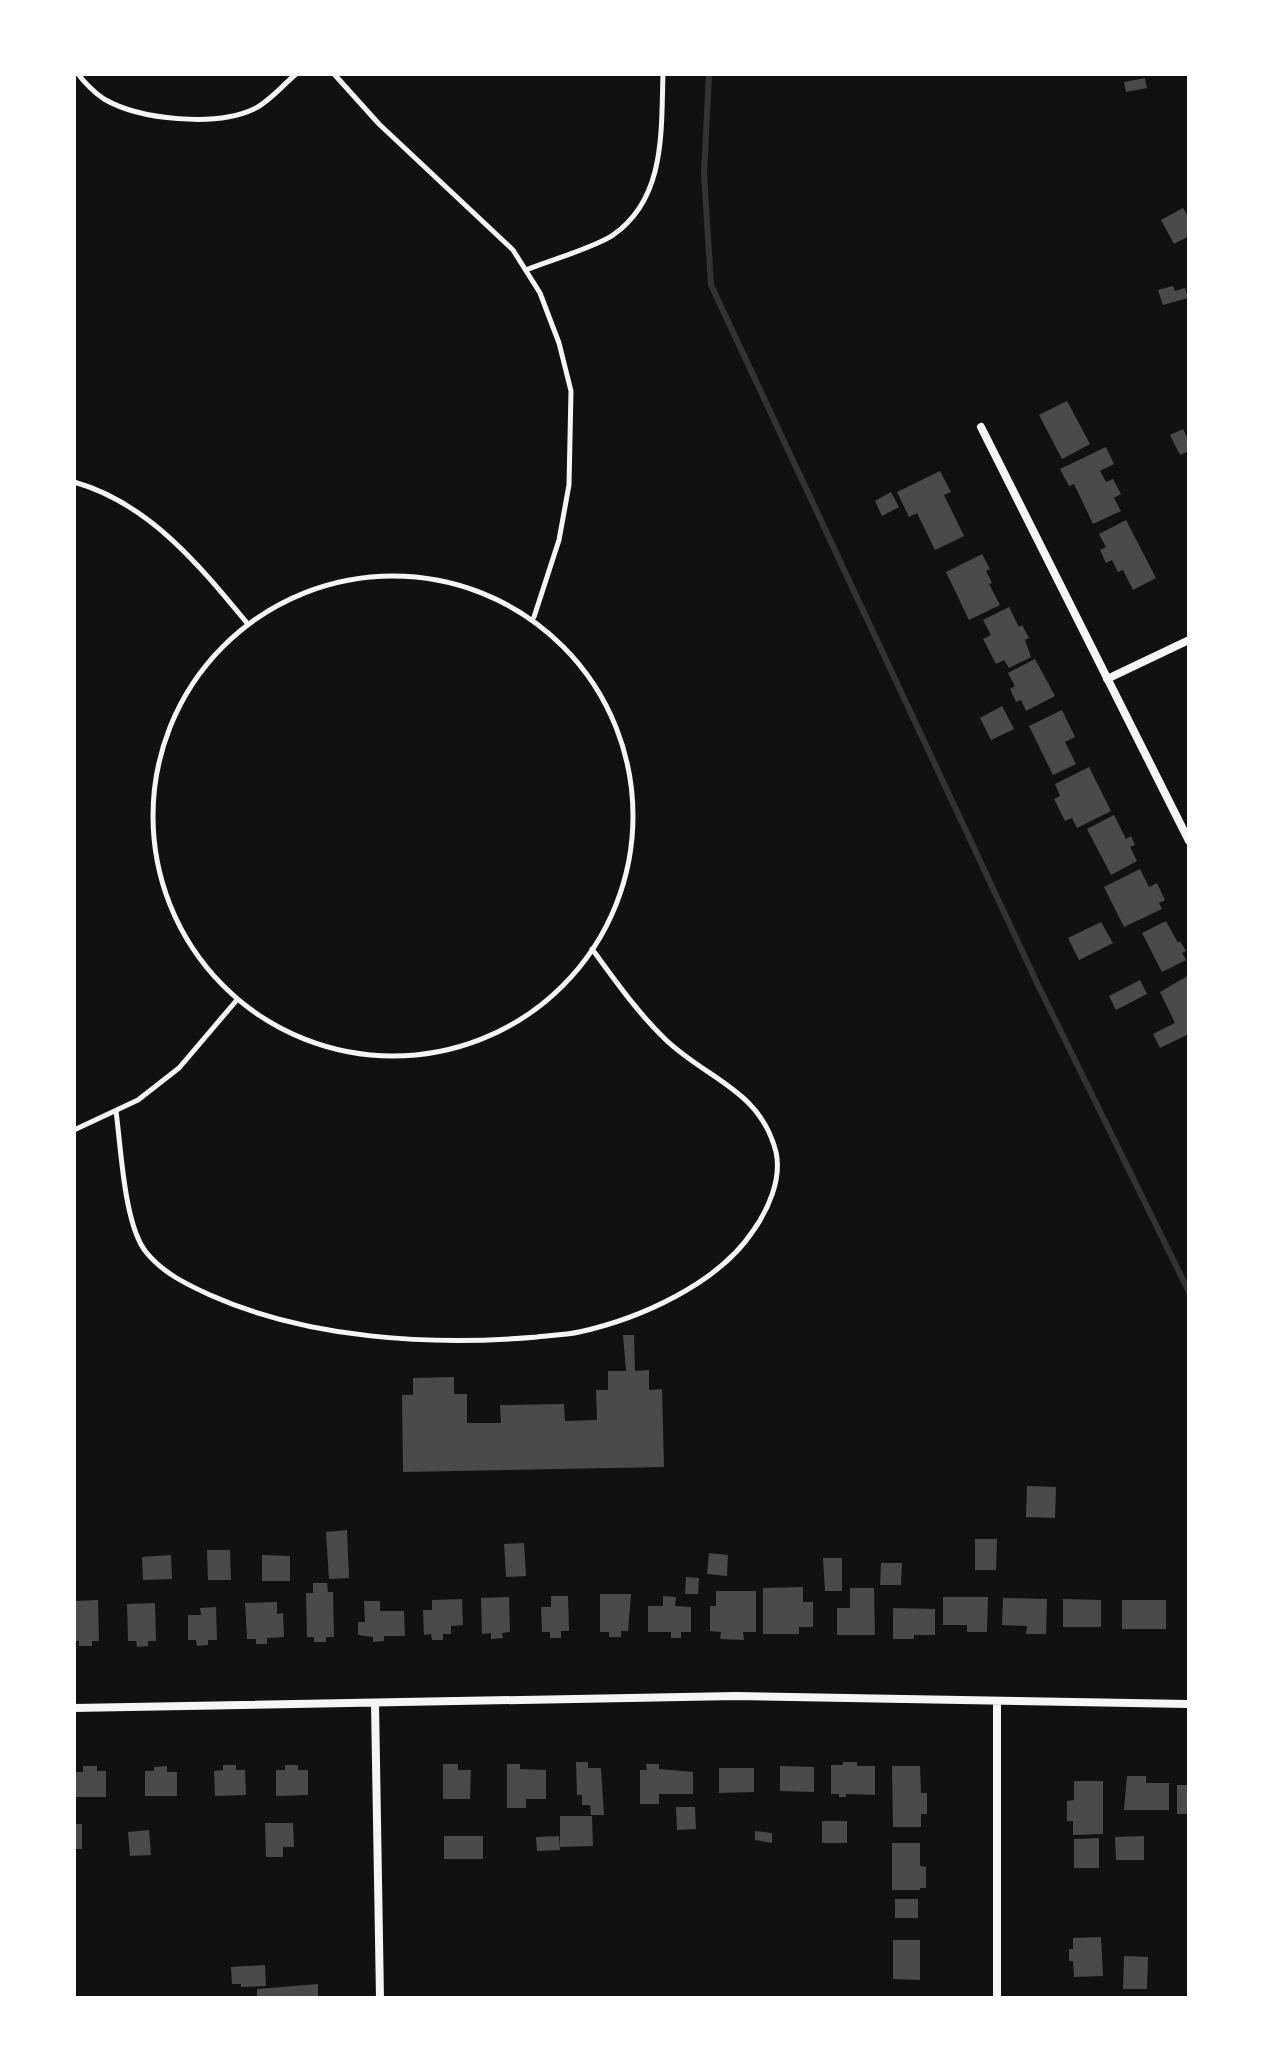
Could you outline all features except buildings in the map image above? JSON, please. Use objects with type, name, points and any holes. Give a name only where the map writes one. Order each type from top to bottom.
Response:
[{"type":"street","points":[[981,427],[1189,841]]},
{"type":"street","points":[[1107,679],[1189,640]]},
{"type":"street","points":[[74,1708],[736,1696],[1189,1704]]},
{"type":"street","points":[[997,1701],[997,1998]]},
{"type":"street","points":[[375,1703],[380,1998]]},
{"type":"lane","points":[[78,74],[103,99],[133,112],[183,119],[232,117],[256,108],[296,74]]},
{"type":"lane","points":[[334,74],[379,124],[513,250],[540,293],[559,343],[571,391],[569,485],[559,540],[534,617]]},
{"type":"lane","points":[[526,270],[612,236],[636,212],[651,187],[659,156],[663,74]]},
{"type":"lane","points":[[74,482],[128,506],[165,533],[202,568],[247,623]]},
{"type":"lane","points":[[399,576],[448,581],[488,595],[534,617],[583,669],[614,720],[629,775],[633,834],[622,887],[592,949],[574,974],[540,1009],[487,1040],[444,1053],[395,1058],[321,1048],[277,1029],[236,1001],[205,968],[178,926],[161,870],[154,808],[157,767],[169,728],[194,684],[221,647],[247,623],[311,588],[355,577],[399,576]]},
{"type":"lane","points":[[116,1111],[133,1230],[144,1250],[161,1268],[186,1285],[250,1311],[331,1332],[490,1341],[577,1333],[646,1313],[695,1285],[743,1247],[769,1208],[777,1155],[763,1119],[748,1100],[667,1041],[636,1008],[592,949]]},
{"type":"lane","points":[[74,1130],[138,1100],[179,1068],[236,1001]]},
{"type":"waterway","points":[[709,74],[704,174],[711,285],[1038,985],[1189,1292]]}]
